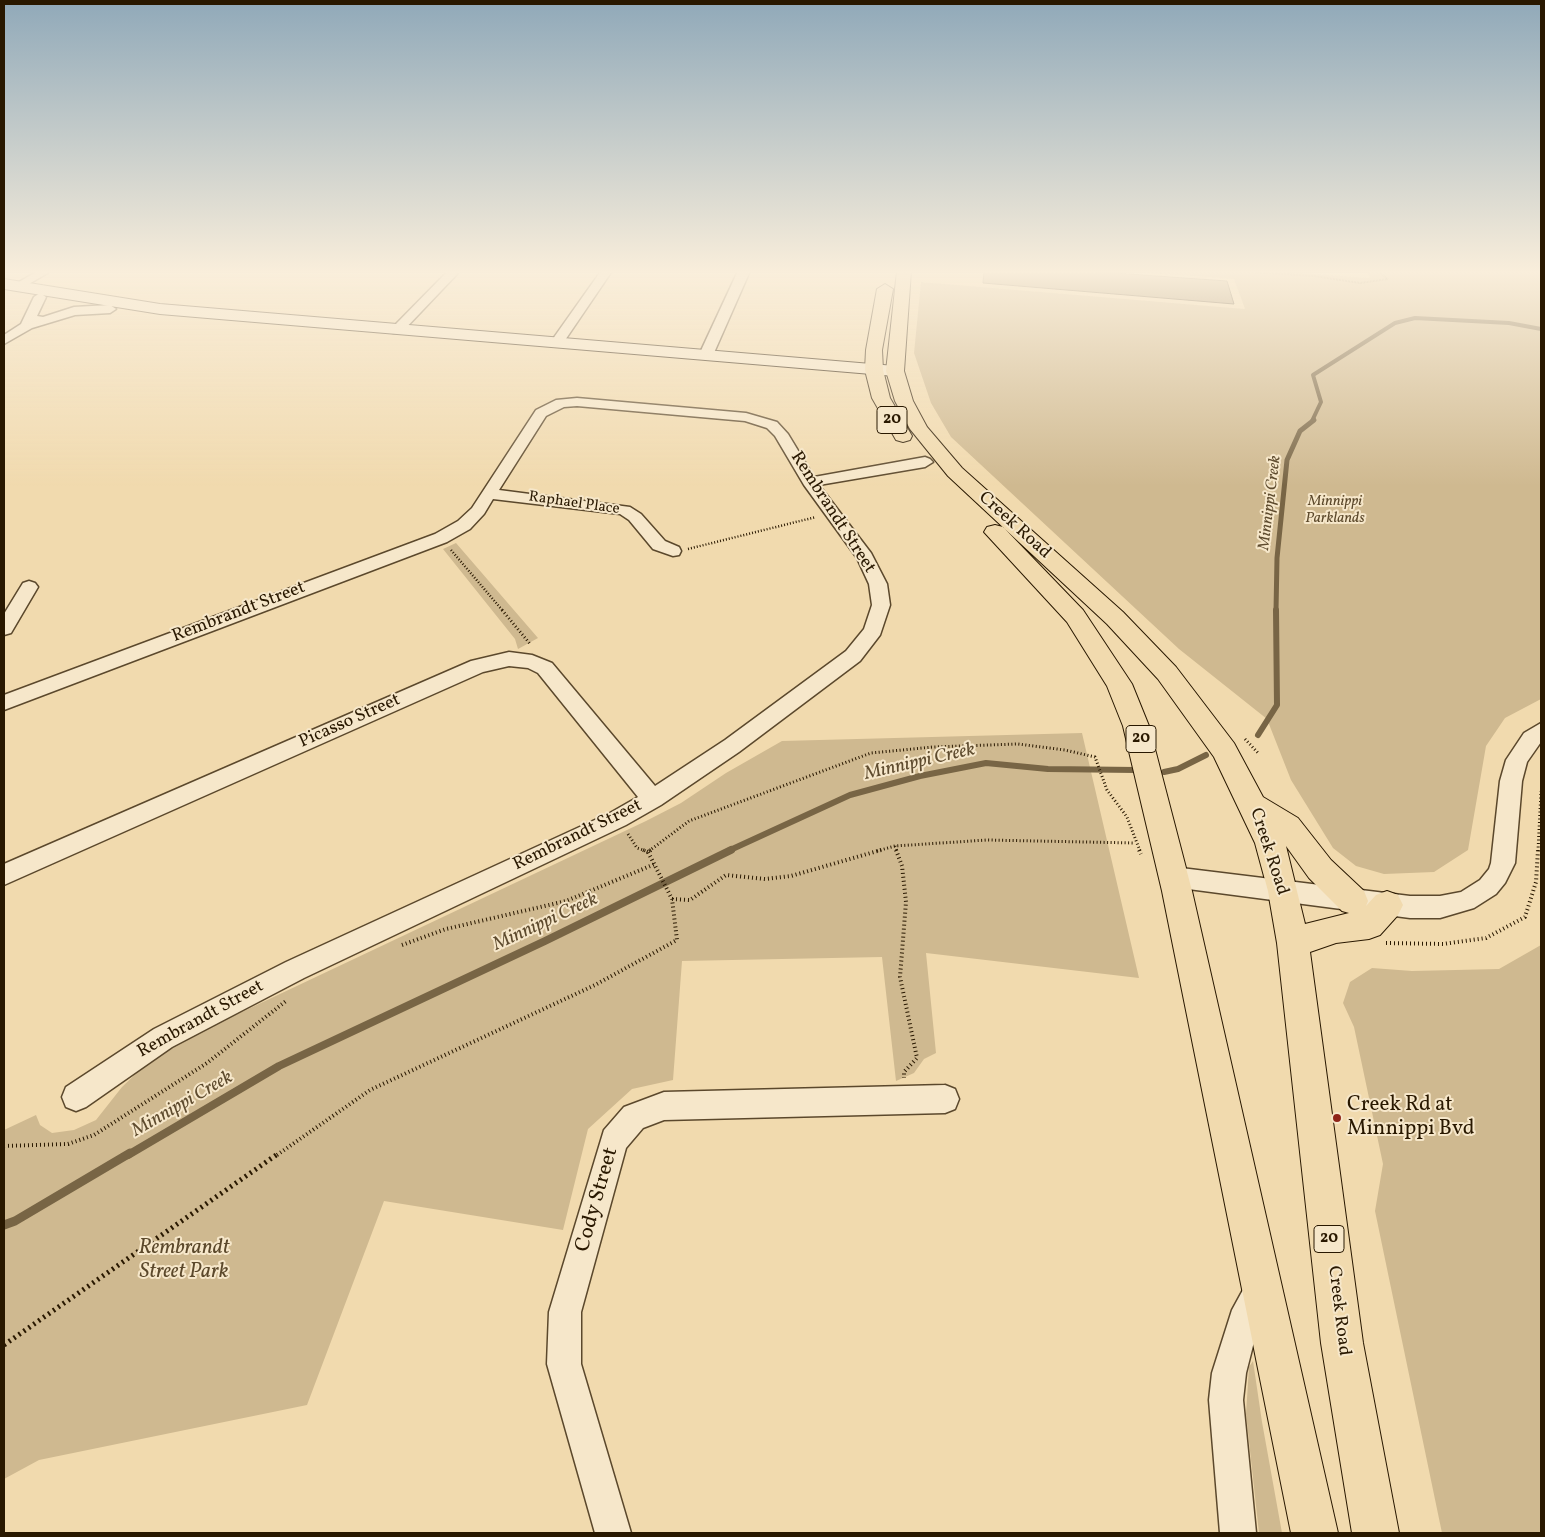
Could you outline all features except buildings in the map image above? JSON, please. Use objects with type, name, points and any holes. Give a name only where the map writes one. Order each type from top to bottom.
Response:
[{"type":"main road","points":[[553,343],[885,371]]},
{"type":"main road","name":"Creek Road","points":[[876,343],[885,371],[901,395],[910,415],[938,455],[1132,634],[1167,673],[1202,717],[1228,756],[1254,805],[1270,843],[1283,891],[1293,943],[1342,1342],[1376,1533]]},
{"type":"main road","name":"Creek Road","points":[[896,343],[885,371],[881,398],[893,421],[925,462],[1054,592],[1075,616],[1119,684],[1136,726],[1173,876],[1315,1533]]},
{"type":"main road","points":[[1098,649],[1118,647],[1132,634]]},
{"type":"main road","points":[[1254,805],[1288,827],[1320,869],[1353,900]]},
{"type":"main road","points":[[1293,943],[1336,929],[1369,925],[1387,905]]},
{"type":"street","points":[[706,355],[711,343]]},
{"type":"street","name":"Rembrandt Street","points":[[4,703],[441,538],[464,525],[478,511],[541,413],[561,403],[577,402],[761,420],[772,425],[781,434],[809,482],[865,557],[878,584],[881,604],[873,631],[852,656],[732,746],[653,799],[618,819],[295,970],[163,1038],[76,1097]]},
{"type":"street","points":[[809,482],[925,462]]},
{"type":"street","name":"Raphael Place","points":[[489,494],[624,510],[635,517],[659,545],[673,551]]},
{"type":"street","points":[[4,629],[29,588]]},
{"type":"street","name":"Picasso Street","points":[[4,875],[478,666],[509,659],[532,662],[545,668],[653,799]]},
{"type":"street","points":[[1173,876],[1387,905],[1440,907],[1466,901],[1488,887],[1497,876],[1503,863],[1511,781],[1517,760],[1531,739],[1541,731]]},
{"type":"street","name":"Cody Street","points":[[613,1533],[564,1364],[566,1312],[614,1140],[634,1117],[664,1106],[945,1099]]},
{"type":"street","points":[[1238,1533],[1227,1429],[1226,1400],[1229,1373],[1243,1321],[1261,1288]]},
{"type":"path","points":[[673,551],[701,547],[832,513]]},
{"type":"path","points":[[441,538],[531,644],[532,662]]},
{"type":"path","points":[[648,852],[689,821],[871,753],[1018,744],[1065,750],[1095,757],[1107,790],[1128,817],[1135,843],[987,840],[895,846],[791,876],[766,879],[726,875],[690,900],[672,899]]},
{"type":"path","points":[[4,1345],[370,1090],[595,985],[677,940],[672,899],[655,864],[648,852],[637,848],[618,819]]},
{"type":"path","points":[[895,846],[902,866],[906,902],[900,978],[917,1058]]},
{"type":"path","points":[[399,946],[446,930],[566,901],[655,864]]},
{"type":"path","points":[[4,1146],[68,1144],[94,1135],[207,1063],[292,996]]},
{"type":"green space","name":"Minnippi Parklands","points":[[915,343],[1541,343],[1541,699],[1505,718],[1486,746],[1468,850],[1434,872],[1384,874],[1356,866],[1333,848],[1291,780],[1267,719],[1179,649],[951,437],[931,403],[914,353]]},
{"type":"green space","points":[[456,543],[538,638],[518,649],[515,639],[443,549]]},
{"type":"green space","name":"Rembrandt Street Park","points":[[1082,733],[1139,978],[926,953],[936,1053],[924,1059],[914,1073],[896,1081],[882,957],[682,961],[673,1080],[632,1089],[588,1129],[563,1230],[384,1201],[307,1405],[39,1460],[4,1479],[4,1130],[36,1115],[40,1125],[52,1133],[74,1130],[96,1120],[122,1087],[146,1064],[191,1036],[646,821],[681,803],[726,773],[782,741]]},
{"type":"green space","points":[[1541,945],[1541,1533],[1442,1533],[1375,1211],[1383,1164],[1354,1027],[1343,1003],[1350,982],[1372,968],[1412,971],[1499,969]]},
{"type":"green space","points":[[1253,1361],[1282,1533],[1259,1533],[1246,1414],[1249,1367]]},
{"type":"waterway","name":"Minnippi Creek","points":[[1312,421],[1321,402],[1313,375],[1364,343]]},
{"type":"waterway","name":"Minnippi Creek","points":[[1276,611],[1277,558],[1287,460],[1300,431],[1314,420]]},
{"type":"waterway","name":"Minnippi Creek","points":[[1258,735],[1277,705],[1276,611]]},
{"type":"waterway","name":"Minnippi Creek","points":[[1164,772],[1178,769],[1206,755]]},
{"type":"waterway","name":"Minnippi Creek","points":[[728,851],[850,795],[920,776],[986,763],[1048,769],[1136,770]]},
{"type":"waterway","name":"Minnippi Creek","points":[[128,1155],[279,1066],[545,941],[731,850]]},
{"type":"waterway","name":"Minnippi Creek","points":[[4,1225],[15,1221],[130,1153]]},
{"type":"place","name":"Creek Rd at Minnippi Bvd","points":[[1337,1118]]}]
